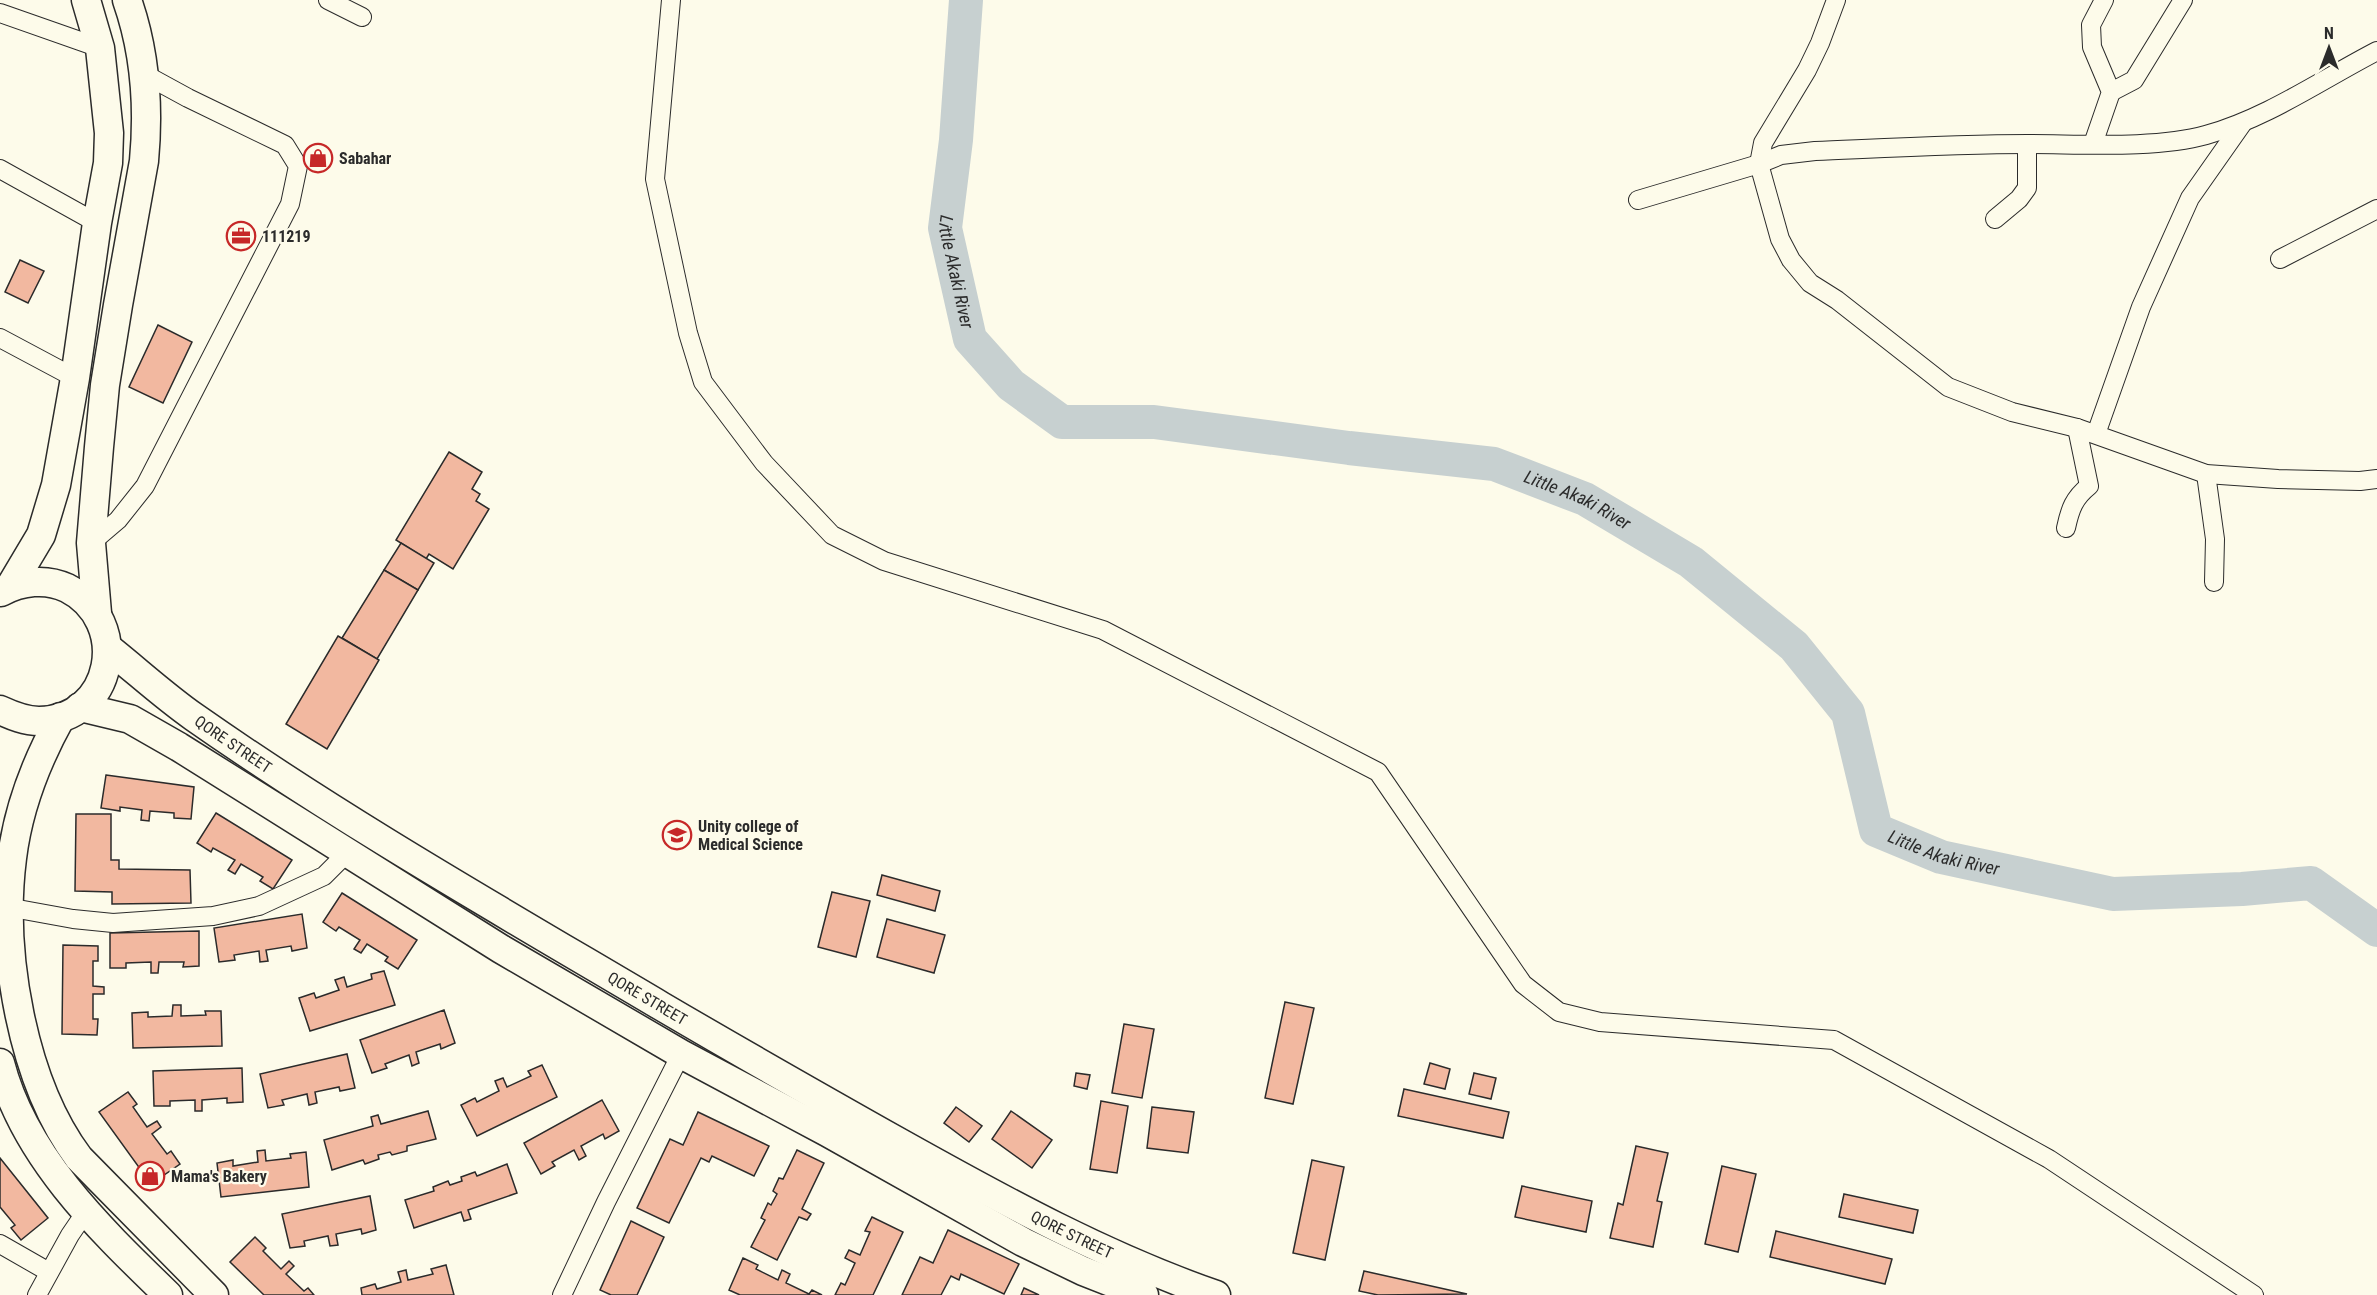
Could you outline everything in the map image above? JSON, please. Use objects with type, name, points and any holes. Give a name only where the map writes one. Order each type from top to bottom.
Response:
[{"type":"main road","points":[[5,589],[41,535],[56,485],[108,164],[109,133],[100,48],[86,0]]},
{"type":"main road","points":[[97,613],[92,543],[105,385],[144,161],[146,131],[144,74],[133,18],[127,0]]},
{"type":"main road","points":[[5,589],[34,581],[58,584],[80,595],[97,613],[105,629],[108,648],[107,664],[102,680],[92,695],[70,712],[41,754],[23,810],[12,856],[7,908],[16,996],[32,1062],[42,1094],[63,1136],[79,1158],[214,1295]]},
{"type":"main road","name":"QORE STREET","points":[[108,648],[192,715],[318,799],[734,1049],[988,1192],[1046,1222],[1181,1283],[1216,1295]]},
{"type":"main road","name":"QORE STREET","points":[[0,710],[19,718],[40,721],[70,712],[130,719],[189,753],[346,854],[501,949],[681,1054],[827,1132],[1023,1242],[1083,1271],[1144,1295]]},
{"type":"main road","points":[[0,1063],[31,1138],[50,1166],[110,1239],[168,1295]]},
{"type":"street","points":[[328,0],[362,17]]},
{"type":"street","points":[[671,0],[655,179],[688,333],[703,382],[764,463],[832,535],[884,561],[1102,630],[1378,772],[1523,984],[1559,1012],[1600,1022],[1834,1040],[2049,1159],[2254,1295]]},
{"type":"street","points":[[1836,0],[1827,27],[1811,61],[1763,143],[1759,164],[1780,239],[1791,260],[1810,283],[1837,300],[1948,387],[2012,412],[2096,434],[2206,474],[2278,479],[2360,481],[2377,479]]},
{"type":"street","points":[[2093,144],[2111,92],[2092,47],[2091,25],[2104,0]]},
{"type":"street","points":[[2111,92],[2134,80],[2183,0]]},
{"type":"street","points":[[0,14],[100,48]]},
{"type":"street","points":[[1638,200],[1759,164],[1781,155],[1815,150],[2093,144],[2203,136],[2242,124],[2377,51]]},
{"type":"street","points":[[92,543],[118,520],[145,486],[290,204],[298,166],[285,145],[144,74]]},
{"type":"street","points":[[2096,434],[2141,307],[2190,198],[2242,124]]},
{"type":"street","points":[[1995,219],[2019,199],[2027,188],[2027,144]]},
{"type":"street","points":[[0,168],[97,223]]},
{"type":"street","points":[[2280,260],[2377,209]]},
{"type":"street","points":[[0,338],[75,378]]},
{"type":"street","points":[[2066,528],[2071,506],[2079,494],[2089,486],[2077,428]]},
{"type":"street","points":[[2206,474],[2215,538],[2214,582]]},
{"type":"street","points":[[7,908],[113,923],[213,916],[259,906],[324,876],[346,854]]},
{"type":"street","points":[[562,1295],[681,1054]]},
{"type":"street","points":[[37,1295],[87,1210]]},
{"type":"street","points":[[0,1244],[49,1272]]},
{"type":"building","points":[[20,260],[44,271],[28,303],[5,292]]},
{"type":"building","points":[[158,325],[192,342],[163,403],[129,387]]},
{"type":"building","points":[[449,452],[482,472],[472,489],[480,494],[476,501],[489,509],[453,569],[429,554],[426,559],[396,540]]},
{"type":"building","points":[[401,543],[434,563],[418,590],[384,570]]},
{"type":"building","points":[[384,570],[418,590],[377,659],[342,638]]},
{"type":"building","points":[[338,636],[379,660],[327,749],[286,724]]},
{"type":"building","points":[[106,775],[194,787],[191,819],[174,818],[174,813],[150,811],[149,821],[141,820],[142,810],[120,807],[120,811],[101,808]]},
{"type":"building","points":[[216,813],[292,860],[273,889],[260,881],[263,877],[241,864],[235,874],[228,870],[235,860],[213,848],[211,852],[197,843]]},
{"type":"building","points":[[76,814],[111,814],[111,860],[119,860],[119,869],[190,870],[191,903],[112,904],[112,892],[75,891]]},
{"type":"building","points":[[882,875],[940,891],[935,911],[877,895]]},
{"type":"building","points":[[832,892],[870,901],[856,957],[818,947]]},
{"type":"building","points":[[342,893],[417,940],[398,969],[385,961],[388,957],[367,944],[361,953],[354,949],[360,940],[339,927],[336,931],[323,922]]},
{"type":"building","points":[[302,914],[307,948],[292,951],[291,946],[266,950],[268,961],[260,962],[259,951],[234,955],[235,960],[219,962],[214,928]]},
{"type":"building","points":[[887,919],[945,935],[934,973],[877,957]]},
{"type":"building","points":[[199,931],[199,966],[183,967],[184,962],[159,962],[158,973],[151,973],[151,962],[126,963],[126,968],[110,968],[110,933]]},
{"type":"building","points":[[63,945],[98,946],[98,961],[93,961],[93,986],[104,987],[104,994],[93,994],[93,1019],[98,1019],[97,1035],[62,1034]]},
{"type":"building","points":[[384,971],[395,1005],[310,1031],[299,998],[314,993],[316,998],[339,990],[335,980],[344,977],[347,987],[372,979],[371,974]]},
{"type":"building","points":[[1285,1002],[1314,1008],[1293,1104],[1265,1098]]},
{"type":"building","points":[[173,1005],[181,1005],[181,1016],[206,1015],[205,1011],[221,1011],[222,1046],[133,1048],[132,1013],[148,1012],[148,1017],[172,1016]]},
{"type":"building","points":[[444,1010],[455,1043],[441,1049],[440,1044],[416,1052],[419,1063],[412,1066],[409,1055],[385,1064],[387,1068],[372,1073],[360,1040]]},
{"type":"building","points":[[1124,1024],[1154,1029],[1142,1098],[1112,1093]]},
{"type":"building","points":[[347,1054],[355,1088],[340,1091],[339,1087],[315,1092],[317,1103],[309,1105],[307,1094],[282,1100],[284,1105],[268,1108],[260,1074]]},
{"type":"building","points":[[1430,1063],[1450,1069],[1445,1089],[1424,1084]]},
{"type":"building","points":[[542,1065],[557,1097],[477,1136],[461,1105],[475,1098],[477,1102],[499,1091],[495,1081],[503,1078],[507,1087],[531,1076],[528,1071]]},
{"type":"building","points":[[242,1068],[243,1102],[227,1103],[227,1098],[202,1100],[202,1111],[195,1111],[195,1100],[170,1101],[170,1106],[154,1106],[153,1071]]},
{"type":"building","points":[[1076,1073],[1090,1075],[1087,1089],[1074,1086]]},
{"type":"building","points":[[1474,1073],[1496,1078],[1491,1099],[1469,1094]]},
{"type":"building","points":[[1404,1089],[1509,1112],[1503,1138],[1398,1116]]},
{"type":"building","points":[[128,1092],[137,1104],[133,1107],[147,1127],[157,1121],[161,1127],[152,1134],[167,1154],[171,1151],[180,1164],[151,1184],[99,1112]]},
{"type":"building","points":[[602,1100],[619,1131],[605,1139],[603,1134],[581,1146],[586,1156],[579,1160],[574,1150],[552,1162],[555,1166],[541,1174],[524,1143]]},
{"type":"building","points":[[1101,1101],[1128,1106],[1117,1173],[1090,1169]]},
{"type":"building","points":[[956,1107],[982,1126],[969,1142],[944,1123]]},
{"type":"building","points":[[1152,1107],[1194,1112],[1188,1153],[1147,1148]]},
{"type":"building","points":[[428,1111],[436,1139],[407,1146],[407,1151],[392,1155],[390,1152],[378,1155],[379,1159],[365,1164],[363,1160],[332,1170],[324,1140],[373,1126],[371,1117],[378,1115],[381,1124]]},
{"type":"building","points":[[1011,1111],[1052,1140],[1032,1168],[992,1139]]},
{"type":"building","points":[[698,1112],[769,1146],[754,1176],[712,1156],[709,1162],[701,1158],[669,1223],[637,1208],[670,1139],[683,1145]]},
{"type":"building","points":[[1636,1146],[1668,1153],[1657,1201],[1662,1202],[1653,1247],[1610,1238],[1618,1203],[1623,1205]]},
{"type":"building","points":[[265,1150],[266,1161],[291,1158],[290,1154],[306,1152],[309,1187],[221,1197],[217,1163],[233,1160],[233,1166],[258,1162],[257,1151]]},
{"type":"building","points":[[797,1150],[824,1163],[802,1209],[811,1214],[807,1220],[799,1217],[777,1260],[751,1247],[765,1220],[761,1218],[768,1203],[771,1205],[777,1194],[773,1191],[779,1178],[783,1179]]},
{"type":"building","points":[[0,1158],[48,1218],[21,1240],[11,1228],[15,1225],[0,1207]]},
{"type":"building","points":[[1312,1160],[1344,1167],[1325,1260],[1293,1253]]},
{"type":"building","points":[[507,1164],[517,1193],[468,1210],[471,1219],[464,1221],[461,1212],[414,1228],[405,1200],[434,1191],[433,1187],[448,1181],[450,1185],[462,1181],[461,1177],[475,1172],[477,1176]]},
{"type":"building","points":[[1722,1166],[1756,1174],[1738,1252],[1705,1244]]},
{"type":"building","points":[[1522,1186],[1592,1201],[1586,1232],[1515,1217]]},
{"type":"building","points":[[1844,1194],[1918,1210],[1913,1233],[1839,1217]]},
{"type":"building","points":[[370,1196],[376,1230],[362,1234],[361,1229],[336,1234],[338,1245],[330,1246],[328,1236],[304,1241],[305,1246],[290,1248],[282,1214]]},
{"type":"building","points":[[872,1217],[903,1232],[873,1295],[835,1295],[841,1283],[845,1285],[855,1263],[845,1258],[849,1250],[860,1255],[870,1232],[865,1231]]},
{"type":"building","points":[[631,1221],[664,1237],[637,1295],[611,1295],[600,1290]]},
{"type":"building","points":[[948,1230],[1019,1264],[1004,1294],[961,1274],[959,1280],[951,1276],[941,1295],[902,1295],[920,1257],[933,1263]]},
{"type":"building","points":[[1776,1231],[1892,1259],[1885,1284],[1770,1257]]},
{"type":"building","points":[[255,1237],[266,1248],[263,1251],[281,1269],[289,1261],[294,1266],[286,1274],[304,1291],[308,1288],[314,1295],[264,1295],[230,1262]]},
{"type":"building","points":[[743,1258],[758,1265],[756,1269],[778,1280],[782,1270],[790,1274],[786,1283],[809,1294],[812,1290],[822,1295],[740,1295],[729,1290]]},
{"type":"building","points":[[446,1265],[454,1295],[362,1295],[361,1288],[375,1284],[377,1289],[401,1282],[398,1272],[406,1270],[408,1280],[433,1274],[431,1269]]},
{"type":"building","points":[[1364,1271],[1467,1294],[1378,1295],[1359,1291]]},
{"type":"building","points":[[1024,1288],[1039,1295],[1021,1295]]},
{"type":"waterway","name":"Little Akaki River","points":[[966,0],[956,140],[945,228],[970,339],[1011,385],[1062,422],[1154,422],[1349,448],[1494,464],[1585,499],[1691,562],[1794,646],[1848,713],[1876,830],[1941,857],[2113,894],[2242,889],[2311,883],[2377,930]]},
{"type":"place","name":"Sabahar","points":[[318,158]]},
{"type":"place","name":"111219","points":[[241,236]]},
{"type":"place","name":"Unity college of Medical Science","points":[[677,835]]},
{"type":"place","name":"Mama's Bakery","points":[[150,1176]]}]
